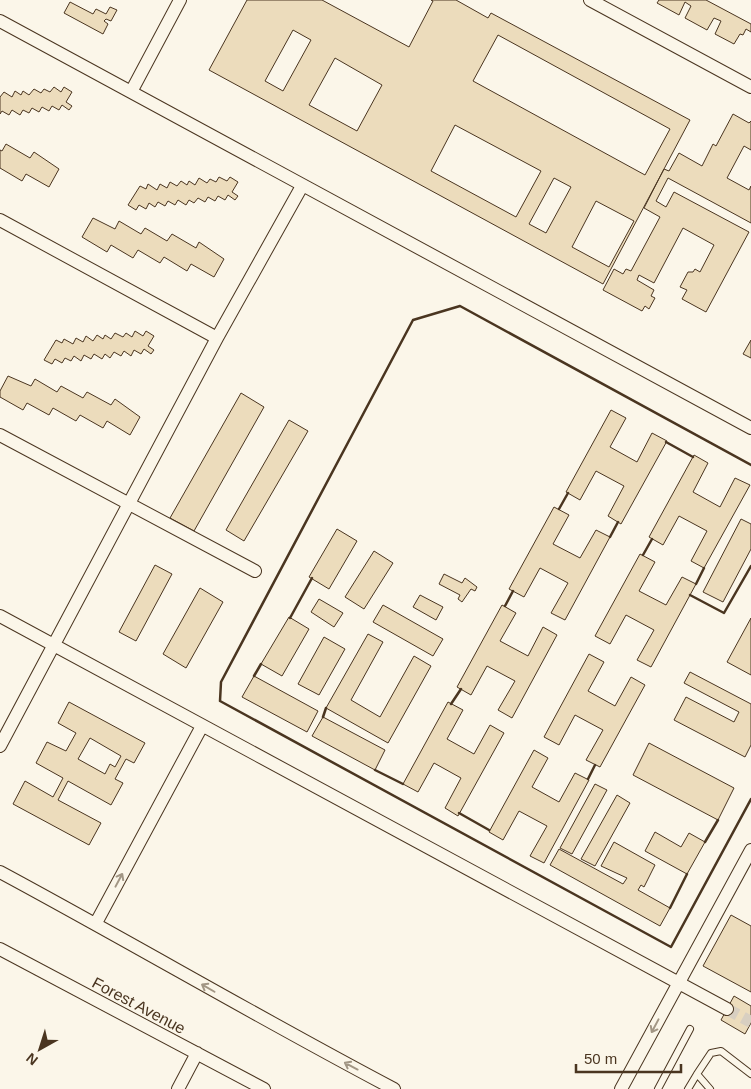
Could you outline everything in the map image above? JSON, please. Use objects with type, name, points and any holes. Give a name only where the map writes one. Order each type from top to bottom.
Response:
[{"type":"street","points":[[131,92],[180,0]]},
{"type":"street","points":[[590,0],[751,87]]},
{"type":"street","points":[[0,21],[751,428]]},
{"type":"street","points":[[0,746],[130,505],[217,338],[302,186]]},
{"type":"street","points":[[0,220],[217,338]]},
{"type":"street","points":[[0,435],[255,572]]},
{"type":"street","points":[[0,616],[727,1009]]},
{"type":"street","points":[[96,923],[202,726]]},
{"type":"street","points":[[621,1089],[751,850]]},
{"type":"street","points":[[0,872],[96,923],[281,1030],[394,1089]]},
{"type":"street","name":"Forest Avenue","points":[[0,949],[264,1089]]},
{"type":"street","points":[[178,1089],[197,1053]]},
{"type":"lane","points":[[658,1089],[690,1029]]},
{"type":"lane","points":[[688,1089],[711,1053],[716,1051],[727,1054],[751,1074]]},
{"type":"lane","points":[[697,1074],[710,1089]]},
{"type":"building","points":[[247,0],[322,0],[409,47],[433,1],[431,0],[456,0],[488,18],[491,13],[690,120],[603,284],[209,70]],"holes":[[[293,30],[311,40],[283,91],[265,81]],[[498,35],[670,129],[645,175],[473,81]],[[335,58],[382,85],[357,131],[309,105]],[[455,125],[541,171],[516,217],[431,171]],[[554,178],[571,187],[546,233],[529,224]],[[596,201],[634,221],[609,267],[572,247]]]},
{"type":"building","points":[[659,0],[706,0],[751,24],[751,32],[746,29],[743,35],[740,34],[734,44],[715,34],[721,21],[714,18],[707,30],[685,18],[691,6],[685,2],[679,15],[657,3]]},
{"type":"building","points":[[70,2],[93,14],[96,9],[106,14],[110,7],[117,10],[111,21],[106,19],[104,21],[108,24],[103,34],[64,13]]},
{"type":"building","points":[[54,87],[61,92],[64,87],[72,92],[66,102],[72,106],[69,110],[62,105],[59,110],[52,106],[49,111],[42,107],[39,112],[32,108],[29,113],[23,110],[20,115],[12,110],[9,115],[2,111],[0,114],[0,97],[4,92],[12,97],[15,91],[21,95],[23,91],[29,95],[34,89],[41,93],[44,89],[50,92]]},
{"type":"building","points":[[733,114],[749,123],[751,121],[751,150],[744,146],[727,178],[749,190],[751,186],[751,223],[668,178],[656,201],[666,207],[674,192],[749,232],[706,312],[682,299],[687,290],[680,287],[688,272],[693,272],[695,269],[700,272],[714,245],[683,228],[654,283],[639,275],[637,280],[654,290],[651,296],[655,298],[649,309],[645,306],[642,311],[603,290],[614,269],[623,274],[626,269],[631,271],[660,217],[644,208],[664,169],[669,171],[679,153],[702,166],[713,144],[716,146]]},
{"type":"building","points":[[6,144],[30,158],[34,152],[59,169],[49,187],[26,174],[22,181],[0,168],[0,150],[2,151]]},
{"type":"building","points":[[219,177],[227,181],[230,177],[238,182],[232,192],[238,196],[235,200],[228,195],[225,200],[218,196],[215,201],[208,197],[205,202],[198,198],[194,203],[189,200],[186,205],[178,200],[175,205],[168,201],[165,206],[158,202],[155,207],[149,203],[146,209],[139,205],[136,210],[128,205],[140,186],[146,189],[148,184],[157,190],[160,184],[167,188],[170,182],[177,186],[181,181],[187,185],[189,181],[195,185],[199,178],[207,183],[210,179],[216,182]]},
{"type":"building","points":[[93,218],[115,229],[119,221],[141,234],[145,228],[167,241],[172,234],[196,248],[199,242],[224,259],[214,277],[191,264],[187,271],[164,257],[160,263],[138,250],[133,258],[111,245],[107,252],[82,237]]},
{"type":"building","points":[[135,331],[143,336],[146,331],[154,336],[148,346],[154,350],[151,354],[144,349],[141,354],[134,350],[131,356],[124,351],[121,356],[114,352],[110,358],[105,354],[102,359],[94,354],[91,359],[84,355],[81,361],[74,356],[71,361],[65,358],[62,363],[55,359],[52,364],[44,360],[56,340],[62,343],[64,339],[73,344],[76,338],[83,342],[86,336],[93,341],[97,335],[103,339],[105,335],[111,339],[115,333],[123,337],[126,333],[132,337]]},
{"type":"building","points":[[751,340],[751,358],[743,354]]},
{"type":"building","points":[[8,376],[31,386],[35,379],[57,392],[61,386],[83,398],[87,392],[111,405],[115,399],[140,417],[130,435],[107,421],[103,428],[80,415],[76,421],[53,408],[49,415],[27,403],[23,410],[0,397],[0,391]]},
{"type":"building","points":[[241,393],[264,407],[194,531],[170,518]]},
{"type":"building","points":[[611,410],[626,418],[610,447],[637,462],[652,433],[667,441],[621,524],[608,516],[624,486],[596,471],[580,500],[566,492]]},
{"type":"building","points":[[289,420],[308,431],[244,541],[226,530]]},
{"type":"building","points":[[694,455],[708,463],[693,492],[720,507],[735,478],[750,485],[704,568],[691,561],[707,531],[679,516],[663,545],[649,537]]},
{"type":"building","points":[[554,507],[569,515],[553,544],[580,558],[596,530],[610,537],[565,620],[551,613],[568,583],[540,568],[524,597],[509,589]]},
{"type":"building","points":[[741,519],[751,524],[751,549],[723,602],[703,592]]},
{"type":"building","points":[[337,529],[357,541],[329,589],[309,577]]},
{"type":"building","points":[[374,551],[393,563],[364,609],[345,597]]},
{"type":"building","points":[[640,554],[655,562],[639,591],[666,605],[682,577],[696,584],[651,667],[637,660],[654,630],[626,615],[610,644],[595,636]]},
{"type":"building","points":[[155,565],[172,574],[136,641],[119,632]]},
{"type":"building","points":[[444,574],[462,583],[465,578],[477,587],[475,591],[471,589],[462,602],[458,599],[460,595],[439,584]]},
{"type":"building","points":[[200,588],[223,602],[186,668],[163,654]]},
{"type":"building","points":[[420,595],[443,607],[436,620],[413,607]]},
{"type":"building","points":[[319,599],[343,613],[334,627],[311,612]]},
{"type":"building","points":[[383,605],[443,639],[433,656],[373,622]]},
{"type":"building","points":[[502,605],[516,613],[500,641],[528,656],[543,627],[557,635],[512,718],[498,710],[515,681],[487,666],[471,695],[457,687]]},
{"type":"building","points":[[289,617],[309,629],[282,676],[261,664]]},
{"type":"building","points":[[751,618],[751,675],[727,662]]},
{"type":"building","points":[[368,634],[383,642],[351,700],[380,717],[414,656],[431,666],[388,743],[326,708]]},
{"type":"building","points":[[324,637],[345,649],[319,695],[298,684]]},
{"type":"building","points":[[589,654],[604,662],[588,691],[615,706],[631,677],[645,685],[600,767],[586,760],[603,730],[575,715],[559,745],[544,737]]},
{"type":"building","points":[[690,672],[751,704],[751,745],[745,757],[674,720],[686,697],[734,722],[739,712],[684,683]]},
{"type":"building","points":[[254,676],[318,711],[307,732],[242,697]]},
{"type":"building","points":[[69,702],[145,743],[134,763],[126,759],[115,779],[123,783],[111,805],[68,781],[58,800],[101,823],[89,845],[13,804],[25,781],[53,797],[63,778],[36,763],[47,742],[66,751],[76,733],[58,723]],"holes":[[[90,738],[121,756],[115,767],[110,764],[105,774],[78,759]]]},
{"type":"building","points":[[448,702],[463,710],[447,739],[474,754],[490,725],[504,733],[458,816],[445,808],[461,778],[434,763],[418,792],[403,784]]},
{"type":"building","points":[[323,717],[385,750],[375,770],[312,736]]},
{"type":"building","points":[[649,743],[734,788],[718,820],[633,775]]},
{"type":"building","points":[[534,750],[548,758],[532,787],[559,802],[575,773],[589,780],[544,863],[530,856],[547,826],[519,811],[503,840],[489,832]]},
{"type":"building","points":[[595,784],[607,790],[572,854],[560,848]]},
{"type":"building","points":[[617,795],[630,803],[595,866],[581,859]]},
{"type":"building","points":[[655,832],[681,847],[689,833],[705,842],[687,874],[645,851]]},
{"type":"building","points":[[614,842],[655,865],[644,887],[641,885],[638,890],[670,908],[660,926],[550,865],[559,849],[623,884],[627,878],[601,866]]},
{"type":"building","points":[[731,915],[751,926],[751,992],[703,966]]},
{"type":"building","points":[[734,996],[751,1006],[751,1023],[745,1034],[721,1020]]},
{"type":"tunnel","points":[[727,1009],[751,1022]]},
{"type":"wall","points":[[751,465],[460,306],[413,320],[221,682],[220,701],[671,947],[751,799]]},
{"type":"wall","points":[[666,442],[693,457]]},
{"type":"wall","points":[[559,509],[568,493]]},
{"type":"wall","points":[[610,537],[618,522]]},
{"type":"wall","points":[[643,555],[652,539]]},
{"type":"wall","points":[[690,595],[724,613],[751,566]]},
{"type":"wall","points":[[696,584],[704,568]]},
{"type":"wall","points":[[290,618],[312,578]]},
{"type":"wall","points":[[505,606],[513,591]]},
{"type":"wall","points":[[254,676],[261,664]]},
{"type":"wall","points":[[451,704],[461,689]]},
{"type":"wall","points":[[323,717],[326,708]]},
{"type":"wall","points":[[588,779],[595,765]]},
{"type":"wall","points":[[375,770],[403,784]]},
{"type":"wall","points":[[459,813],[489,830]]},
{"type":"wall","points":[[705,842],[718,820]]},
{"type":"wall","points":[[670,908],[687,874]]}]
